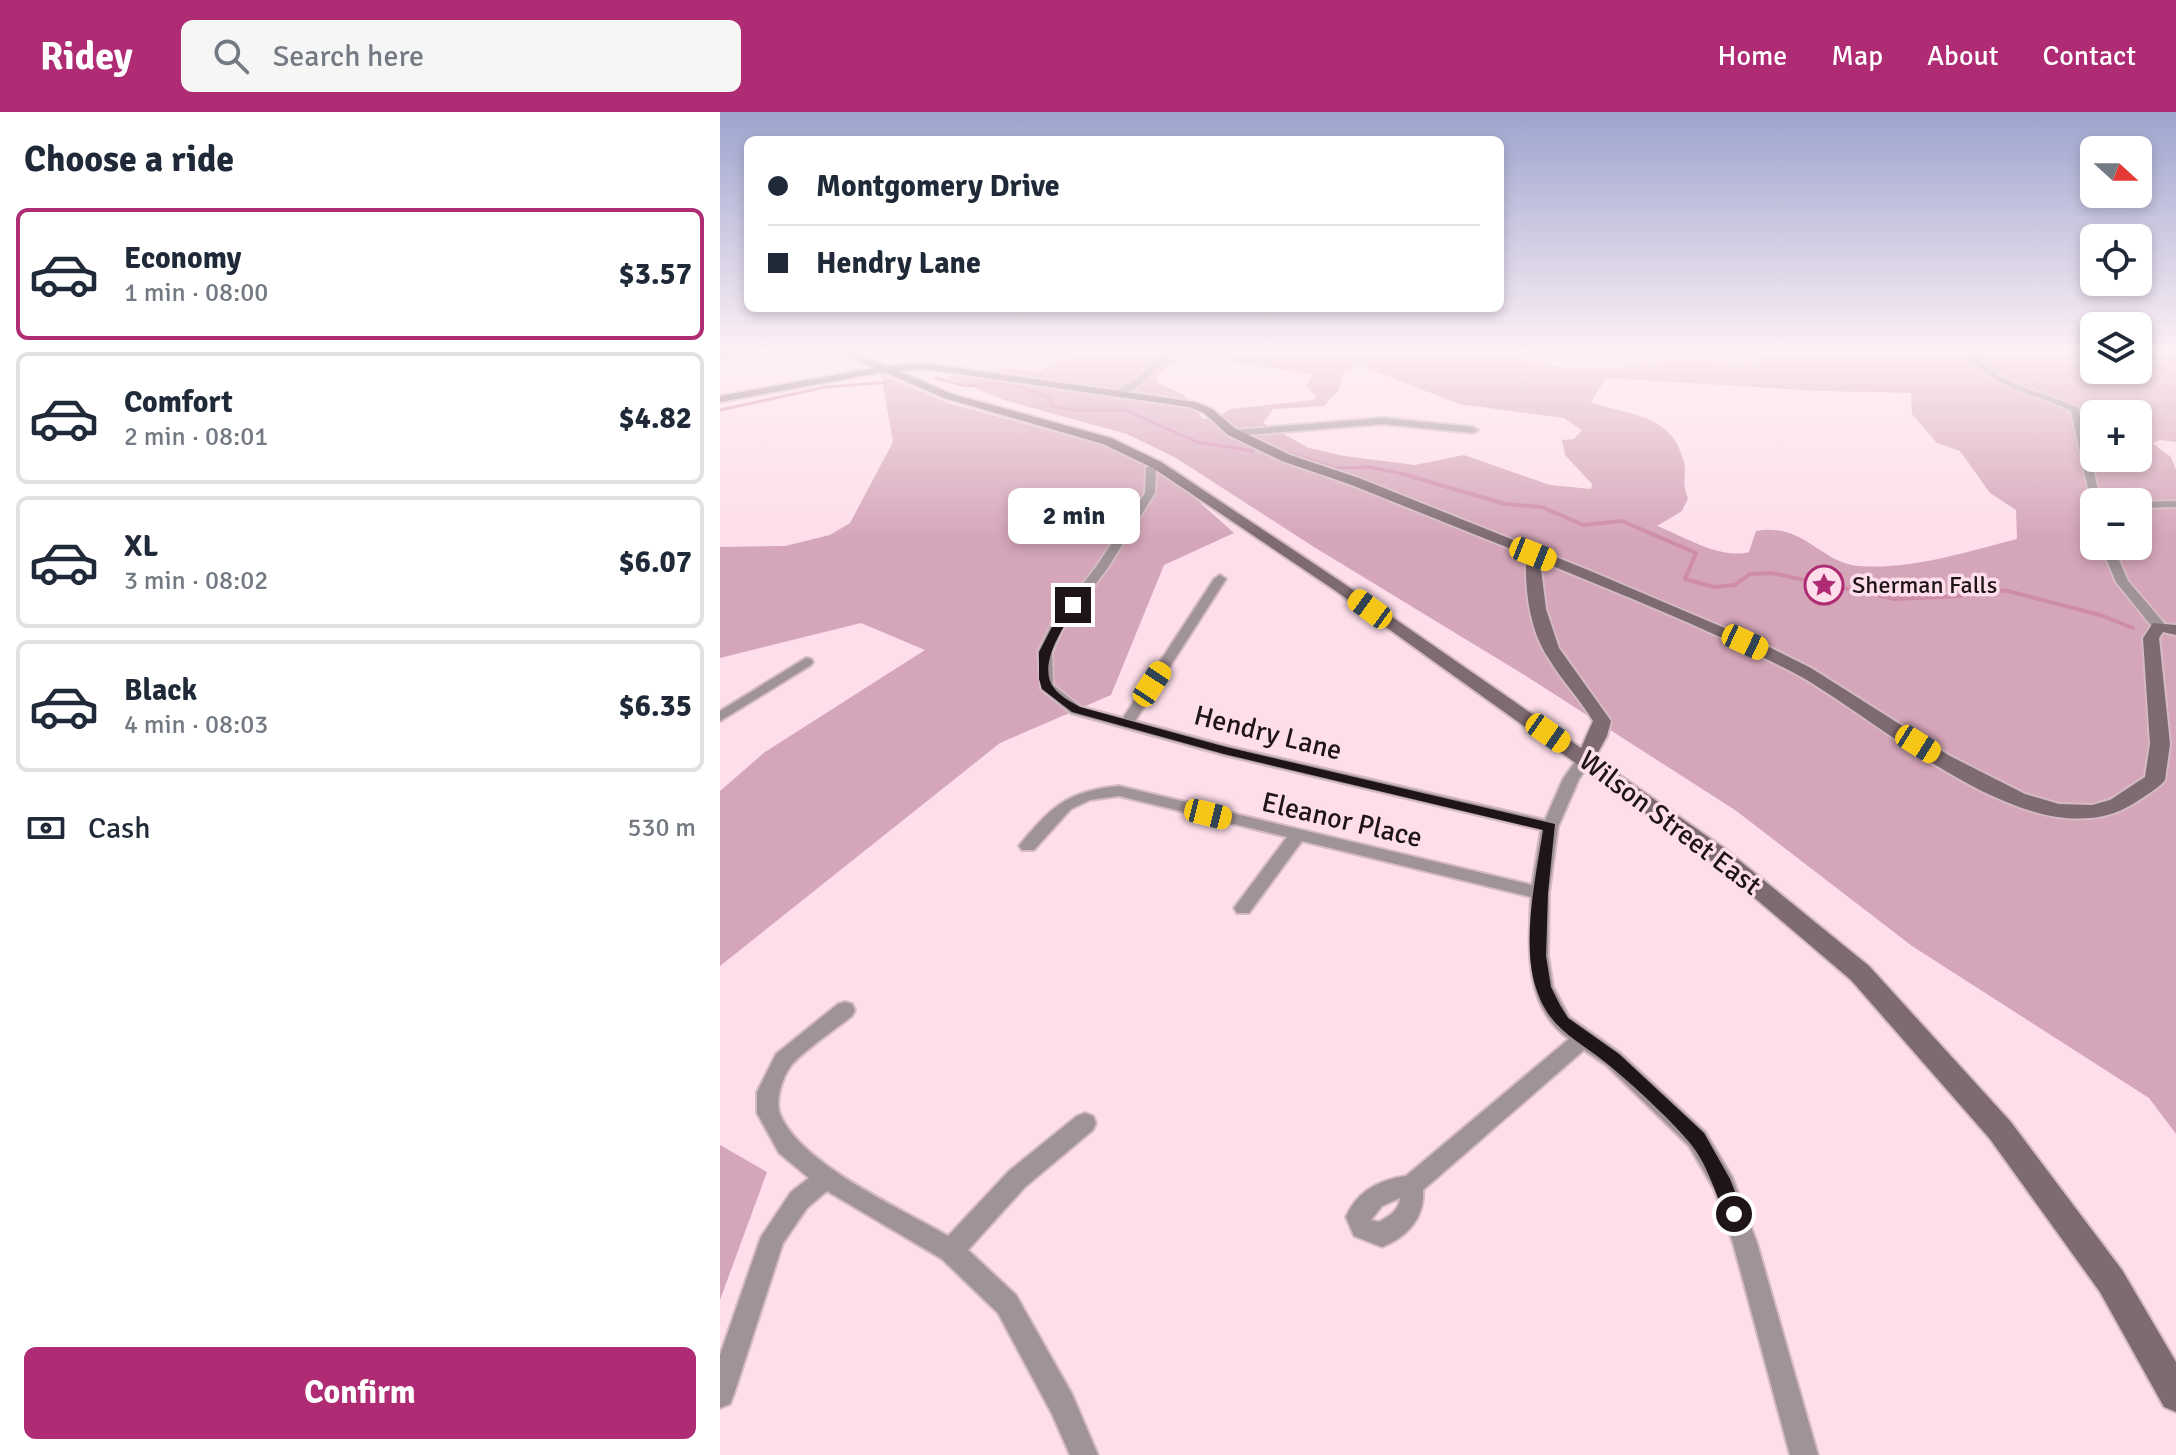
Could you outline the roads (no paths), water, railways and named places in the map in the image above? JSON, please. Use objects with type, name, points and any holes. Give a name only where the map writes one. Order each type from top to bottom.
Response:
[{"type":"street","name":"Wilson Street East","points":[[1004,413],[1107,441],[1188,483],[1585,758],[1716,853],[1860,973],[2000,1130],[2111,1281],[2176,1395]]},
{"type":"street","points":[[1207,413],[1234,433],[1286,458],[1354,481],[1711,626],[1805,672],[1943,760],[1986,783],[2018,799],[2058,811],[2092,812],[2117,805],[2155,780],[2160,744],[2155,631],[2122,582],[2113,560]]},
{"type":"street","points":[[2076,413],[2093,488]]},
{"type":"street","points":[[1234,433],[1383,421],[1473,430]]},
{"type":"street","name":"Hendry Lane","points":[[1157,465],[1151,468],[1150,493],[1101,569],[1059,623],[1045,652],[1046,686],[1057,697],[1076,710],[1126,724],[1550,827]]},
{"type":"street","points":[[2152,505],[2176,504]]},
{"type":"street","points":[[1533,554],[1541,620],[1555,656],[1602,721],[1598,736],[1571,779],[1550,827],[1540,893],[1538,956],[1543,987],[1562,1023],[1613,1059],[1697,1139],[1724,1185],[1745,1243],[1804,1455]]},
{"type":"street","points":[[1126,724],[1220,579]]},
{"type":"street","points":[[2155,631],[2176,630]]},
{"type":"street","points":[[720,717],[806,662]]},
{"type":"street","name":"Eleanor Place","points":[[1028,846],[1055,814],[1084,794],[1119,791],[1296,837],[1540,893]]},
{"type":"street","points":[[1243,908],[1296,837]]},
{"type":"street","points":[[845,1010],[783,1060],[768,1092],[768,1113],[787,1146],[826,1178],[951,1251],[1007,1304],[1062,1404],[1084,1455]]},
{"type":"street","points":[[1411,1186],[1583,1039]]},
{"type":"street","points":[[951,1251],[1017,1179],[1085,1123]]},
{"type":"street","points":[[720,1394],[773,1237],[799,1200],[826,1178]]},
{"type":"waterway","points":[[1131,413],[1197,442],[1253,451]]},
{"type":"waterway","points":[[1290,453],[1335,468],[1369,467],[1413,476]]},
{"type":"waterway","points":[[1403,474],[1505,504],[1542,507],[1583,525],[1622,521],[1696,553],[1685,579],[1714,587],[1735,585],[1750,574],[1772,573],[1895,599],[1960,596],[1981,589],[2008,591],[2100,615],[2133,628]]},
{"type":"place","name":"Sherman Falls","points":[[1824,585]]}]
